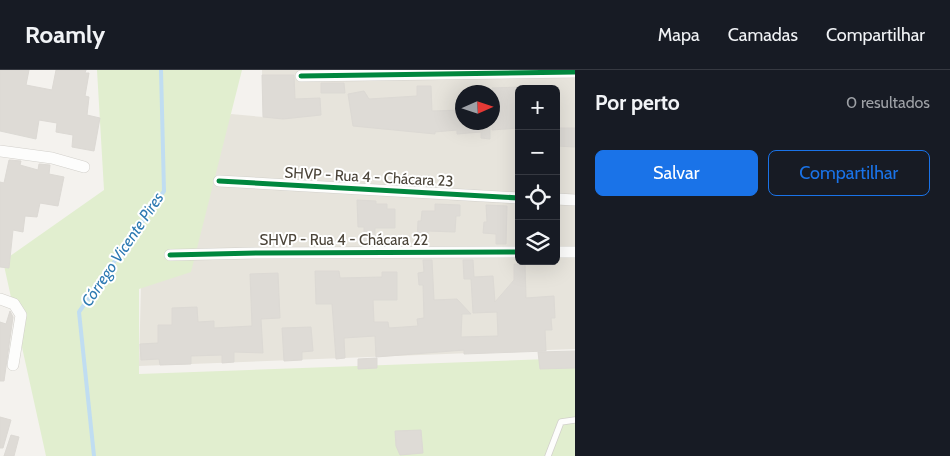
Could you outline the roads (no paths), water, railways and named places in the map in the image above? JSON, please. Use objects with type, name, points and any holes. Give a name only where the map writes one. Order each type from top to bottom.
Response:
[{"type":"street","points":[[301,76],[575,72]]},
{"type":"street","points":[[0,150],[52,158],[84,167]]},
{"type":"street","name":"SHVP - Rua 4 - Chácara 23","points":[[218,181],[515,198]]},
{"type":"street","points":[[560,199],[575,200]]},
{"type":"street","name":"SHVP - Rua 4 - Chácara 22","points":[[170,255],[515,252]]},
{"type":"street","points":[[560,252],[575,252]]},
{"type":"street","points":[[0,299],[14,304],[21,315],[13,365]]},
{"type":"lane","points":[[548,456],[561,422],[575,420]]},
{"type":"waterway","name":"Córrego Vicente Pires","points":[[94,456],[79,312],[164,191],[161,70]]}]
